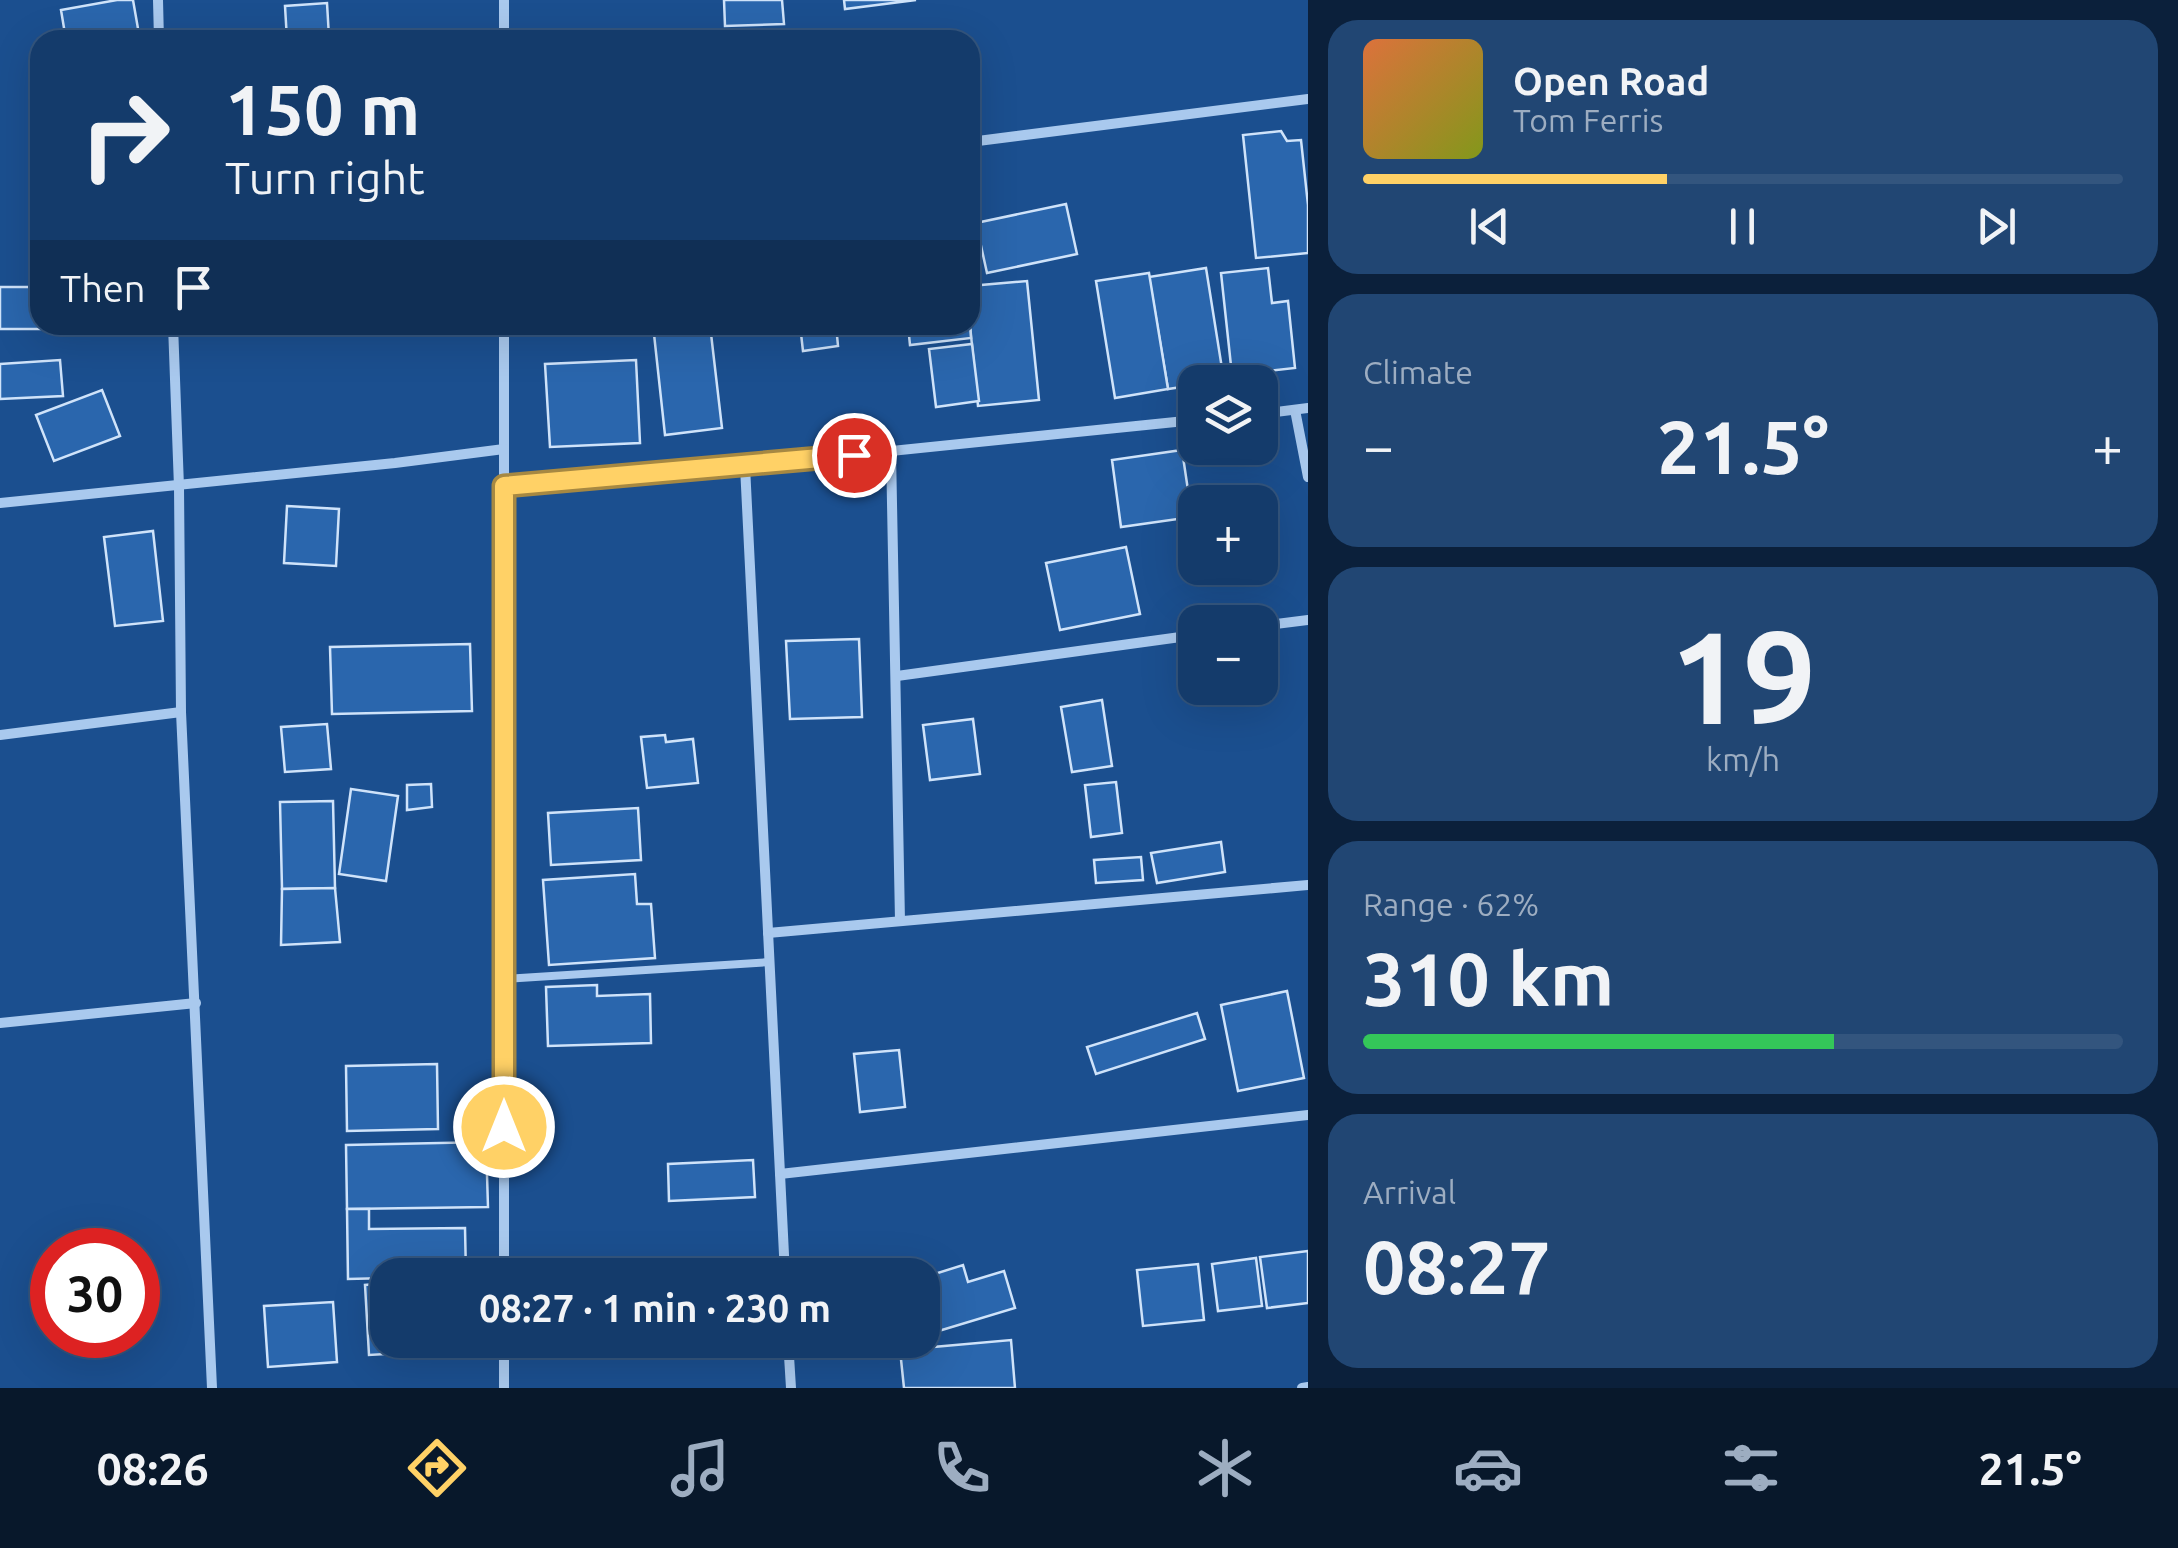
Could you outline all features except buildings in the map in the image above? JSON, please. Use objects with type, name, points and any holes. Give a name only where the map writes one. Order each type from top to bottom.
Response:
[{"type":"street","points":[[158,0],[160,30]]},
{"type":"street","points":[[504,0],[504,30]]},
{"type":"street","points":[[980,141],[1308,99]]},
{"type":"street","points":[[173,335],[180,712],[212,1388]]},
{"type":"street","points":[[504,335],[504,1258]]},
{"type":"street","points":[[1278,412],[1308,408]]},
{"type":"street","points":[[1295,410],[1308,478]]},
{"type":"street","points":[[504,486],[1178,422]]},
{"type":"street","points":[[0,504],[504,449]]},
{"type":"street","points":[[890,451],[900,921]]},
{"type":"street","points":[[745,466],[784,1258]]},
{"type":"street","points":[[1278,624],[1308,620]]},
{"type":"street","points":[[897,676],[1178,637]]},
{"type":"street","points":[[0,735],[180,712]]},
{"type":"street","points":[[768,932],[1308,885]]},
{"type":"street","points":[[0,1023],[196,1003]]},
{"type":"street","points":[[780,1174],[1308,1115]]},
{"type":"street","points":[[504,1358],[504,1388]]},
{"type":"street","points":[[789,1358],[790,1388]]},
{"type":"lane","points":[[504,979],[770,962]]},
{"type":"route","points":[[504,1127],[504,486],[854,455]]}]
